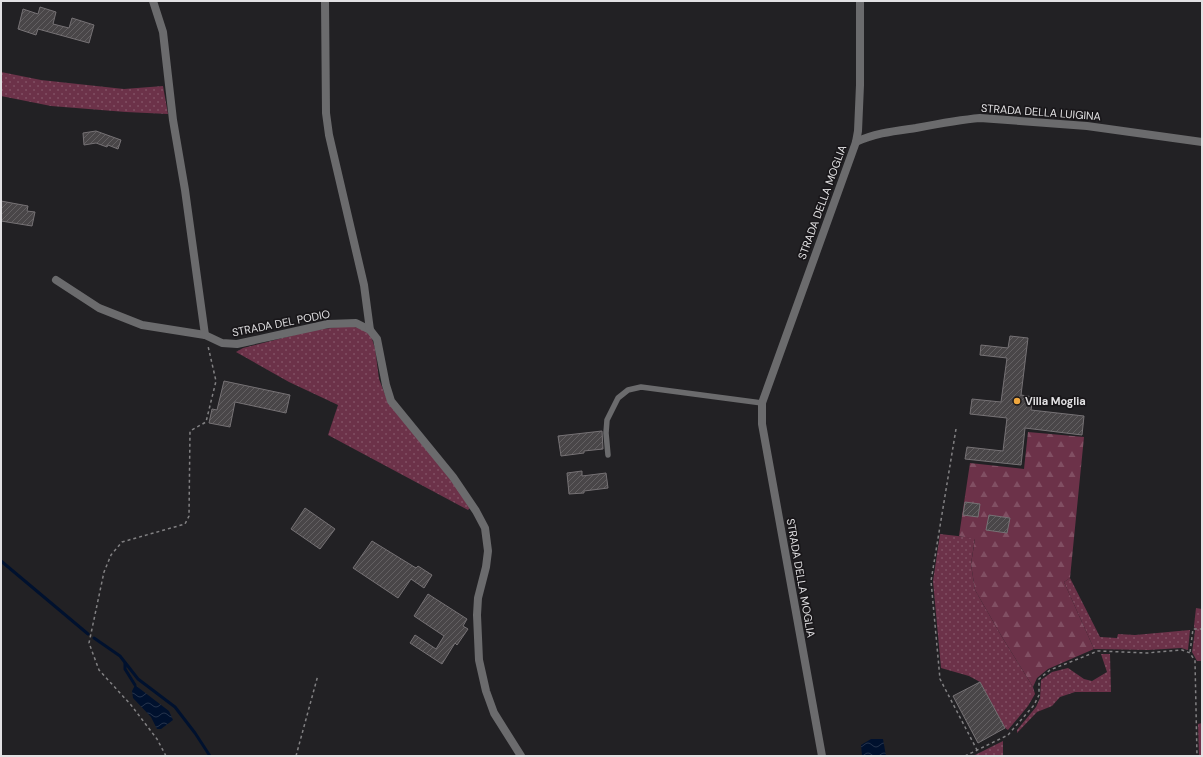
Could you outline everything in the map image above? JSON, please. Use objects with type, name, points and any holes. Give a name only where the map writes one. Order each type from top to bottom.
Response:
[{"type":"street","points":[[153,1],[163,32],[173,120],[185,190],[205,335]]},
{"type":"street","points":[[325,1],[326,113],[329,135],[364,285],[370,330],[377,339],[386,385],[391,400],[453,477],[476,511],[485,528],[487,556],[486,567],[478,598],[477,615],[479,660],[486,691],[494,713],[521,756]]},
{"type":"street","name":"STRADA DELLA MOGLIA","points":[[822,756],[762,424],[762,403],[856,142],[860,93],[860,1]]},
{"type":"street","name":"STRADA DELLA LUIGINA","points":[[856,142],[884,133],[965,119],[980,118],[1087,126],[1202,142]]},
{"type":"street","name":"STRADA DEL PODIO","points":[[56,280],[99,308],[142,325],[205,335],[222,343],[237,344],[328,324],[356,323],[370,330]]},
{"type":"lane","points":[[608,455],[606,433],[607,420],[618,398],[628,390],[641,387],[762,403]]},
{"type":"path","points":[[166,756],[157,739],[131,705],[99,670],[89,643],[104,572],[112,555],[122,542],[185,524],[189,516],[190,431],[206,422],[216,381],[205,335]]},
{"type":"path","points":[[956,429],[931,581],[940,679],[977,750]]},
{"type":"path","points":[[1197,756],[1195,662],[1190,653],[1193,629],[1202,629]]},
{"type":"path","points":[[965,756],[1008,735],[1034,705],[1039,696],[1039,679],[1050,670],[1098,651],[1147,653],[1182,650],[1190,653]]},
{"type":"path","points":[[296,756],[318,675]]},
{"type":"green space","points":[[1,72],[41,80],[124,89],[163,86],[168,114],[51,106],[1,96]]},
{"type":"green space","points":[[344,326],[363,328],[371,336],[375,348],[379,379],[388,402],[452,478],[471,507],[468,510],[328,435],[338,405],[289,382],[236,352],[243,348],[310,331]]},
{"type":"green space","points":[[1028,432],[1084,437],[1070,578],[1064,582],[1094,649],[1048,669],[1037,678],[1033,687],[975,590],[971,564],[975,539],[959,536],[970,463],[1024,469]]},
{"type":"green space","points":[[940,534],[975,538],[971,564],[975,590],[1033,687],[1035,694],[1028,706],[1008,730],[1005,728],[980,682],[969,676],[941,668],[933,581]]},
{"type":"green space","points":[[1070,578],[1100,637],[1117,638],[1118,634],[1135,635],[1190,630],[1188,650],[1181,648],[1148,650],[1094,649],[1064,582]]},
{"type":"green space","points":[[1196,608],[1202,609],[1202,661],[1197,661],[1192,652]]},
{"type":"green space","points":[[1101,654],[1110,654],[1111,692],[1075,692],[1060,697],[1052,706],[1037,712],[1017,733],[1017,730],[1036,707],[1040,698],[1041,680],[1052,672],[1068,668],[1084,679],[1092,681],[1107,672]]},
{"type":"green space","points":[[1202,723],[1202,756],[1199,756],[1198,724]]},
{"type":"green space","points":[[1003,741],[1003,756],[973,756]]},
{"type":"water","points":[[135,685],[169,711],[173,720],[161,729],[157,729],[151,717],[133,698],[132,691]]},
{"type":"water","points":[[871,739],[883,739],[886,756],[862,756],[861,745]]},
{"type":"building","points":[[40,7],[56,12],[53,24],[69,28],[72,18],[94,25],[89,43],[38,29],[36,35],[18,29],[23,9],[38,14]]},
{"type":"building","points":[[96,131],[121,140],[118,149],[108,145],[107,147],[96,143],[84,145],[83,133]]},
{"type":"building","points":[[1,201],[28,206],[27,211],[35,212],[32,226],[1,221]]},
{"type":"building","name":"Villa Moglia","points":[[1010,336],[1028,338],[1021,395],[1033,397],[1031,410],[1084,416],[1082,435],[1025,428],[1021,465],[965,459],[967,447],[1003,451],[1007,418],[970,414],[972,399],[1001,402],[1007,358],[980,355],[981,345],[1008,348]]},
{"type":"building","points":[[224,381],[290,395],[286,413],[235,402],[230,427],[209,423],[212,409],[217,410]]},
{"type":"building","points":[[602,431],[603,449],[561,456],[558,436]]},
{"type":"building","points":[[582,471],[582,476],[606,473],[608,488],[584,491],[584,493],[569,494],[567,473]]},
{"type":"building","points":[[965,502],[980,504],[978,517],[963,515]]},
{"type":"building","points":[[305,508],[335,529],[320,549],[291,529]]},
{"type":"building","points":[[989,515],[1010,518],[1007,533],[986,530]]},
{"type":"building","points":[[372,541],[416,568],[418,566],[432,575],[424,588],[411,579],[398,598],[353,568]]},
{"type":"building","points":[[428,594],[467,619],[463,626],[468,629],[457,645],[455,643],[442,664],[410,643],[415,635],[436,649],[444,636],[414,616]]},
{"type":"building","points":[[980,682],[1005,728],[978,743],[953,696]]},
{"type":"waterway","points":[[1,561],[88,634]]},
{"type":"waterway","points":[[94,638],[120,656],[138,679],[175,707],[210,756]]},
{"type":"waterway","points":[[125,663],[125,669],[135,685]]},
{"type":"place","name":"Villa Moglia","points":[[1017,401]]}]
